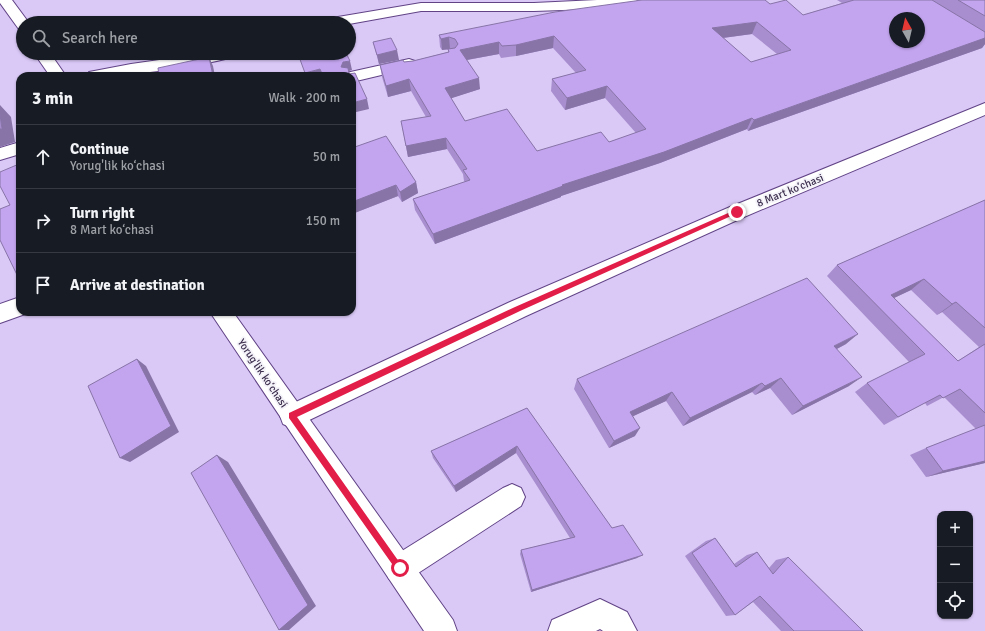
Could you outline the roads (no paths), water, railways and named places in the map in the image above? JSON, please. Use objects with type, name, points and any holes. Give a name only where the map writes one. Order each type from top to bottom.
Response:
[{"type":"street","points":[[5,0],[17,16]]},
{"type":"street","points":[[356,18],[421,7],[534,7],[591,5],[630,0]]},
{"type":"street","points":[[47,60],[55,72]]},
{"type":"street","points":[[120,72],[197,60]]},
{"type":"street","points":[[356,76],[420,62]]},
{"type":"street","name":"8 Mart koʻchasi","points":[[292,416],[532,302],[737,212],[983,112]]},
{"type":"street","points":[[0,154],[16,149]]},
{"type":"street","points":[[0,314],[16,308]]},
{"type":"street","name":"Yorug'lik koʻchasi","points":[[224,316],[292,416],[400,568],[442,631]]},
{"type":"street","points":[[400,568],[512,497]]},
{"type":"street","points":[[563,631],[600,614],[617,622],[622,631]]}]
